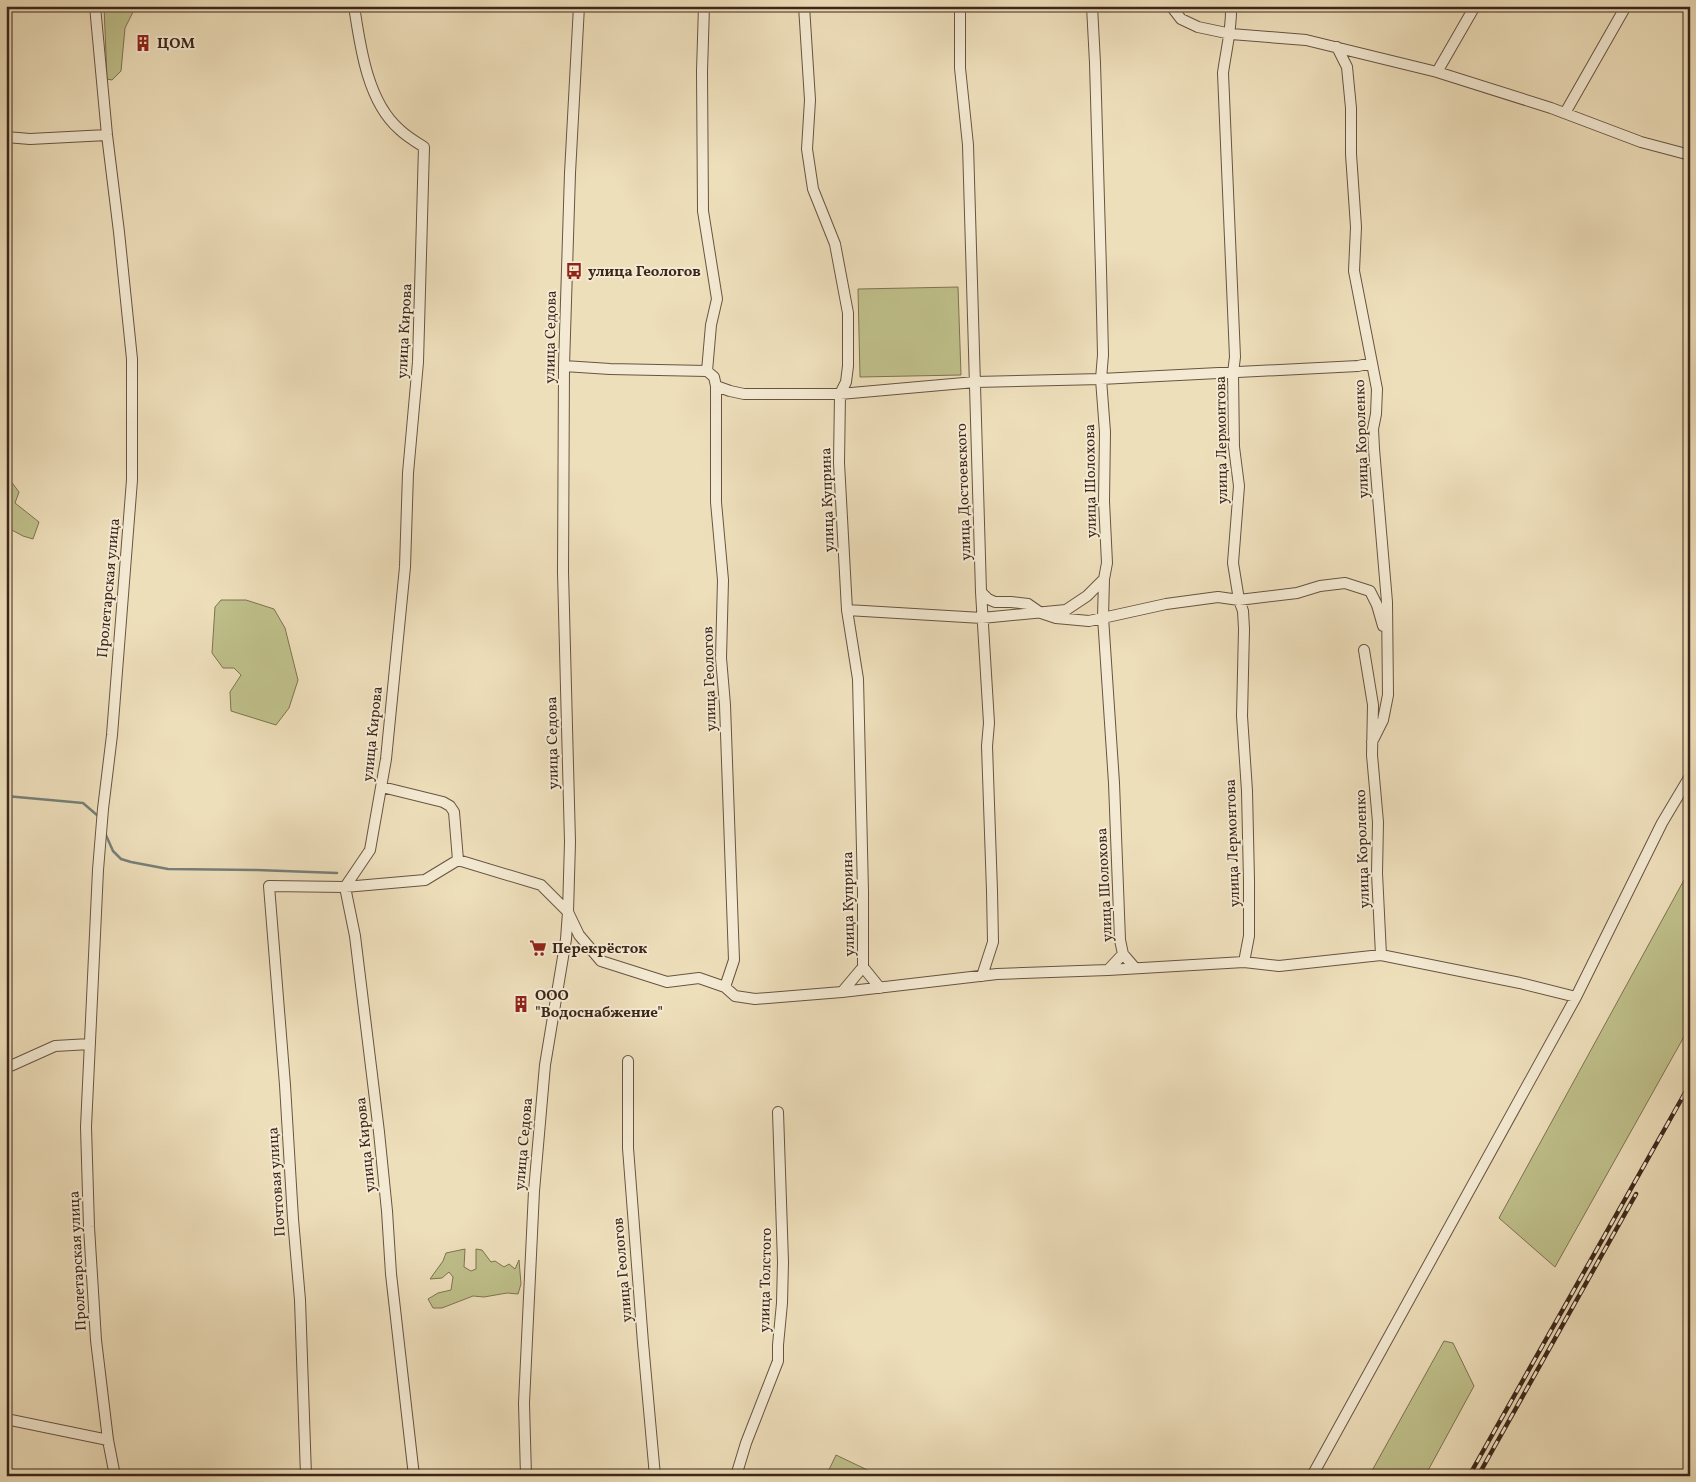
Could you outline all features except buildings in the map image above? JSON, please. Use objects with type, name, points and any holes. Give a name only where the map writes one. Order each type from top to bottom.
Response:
[{"type":"street","name":"Пролетарская улица","points":[[95,6],[107,135],[132,359],[132,480],[112,735],[100,846],[86,1127],[89,1227],[96,1340],[108,1440],[115,1476]]},
{"type":"street","name":"улица Кирова","points":[[354,6],[361,53],[371,85],[385,114],[398,129],[424,147],[418,362],[408,473],[405,567],[382,787],[370,850],[345,887],[355,936],[379,1132],[391,1274],[414,1476]]},
{"type":"street","name":"улица Седова","points":[[526,1476],[524,1402],[534,1191],[545,1065],[566,939],[568,912],[570,842],[563,572],[564,366],[570,173],[579,6]]},
{"type":"street","points":[[704,6],[702,71],[703,211],[718,299],[711,325],[707,371]]},
{"type":"street","name":"улица Куприна","points":[[804,6],[810,100],[807,148],[813,189],[835,244],[848,314],[848,366],[846,382],[840,394],[839,463],[847,610],[858,679],[863,967],[842,992]]},
{"type":"street","name":"улица Достоевского","points":[[960,6],[960,68],[968,145],[980,592],[989,723],[987,746],[992,942],[982,976]]},
{"type":"street","name":"улица Шолохова","points":[[1092,6],[1103,327],[1101,379],[1105,432],[1104,501],[1107,564],[1104,579],[1104,617],[1113,763],[1120,940],[1124,954]]},
{"type":"street","points":[[1170,6],[1182,19],[1198,27],[1231,34],[1258,34],[1306,40],[1437,72],[1566,113],[1641,142],[1690,155]]},
{"type":"street","name":"улица Лермонтова","points":[[1231,6],[1231,34],[1226,48],[1223,73],[1235,357],[1234,447],[1239,486],[1233,563],[1243,611],[1244,629],[1242,716],[1249,881],[1249,936],[1244,962]]},
{"type":"street","points":[[1437,72],[1474,6]]},
{"type":"street","points":[[1566,113],[1626,6]]},
{"type":"street","name":"улица Короленко","points":[[1337,47],[1346,67],[1351,108],[1351,154],[1356,227],[1354,271],[1377,389],[1373,429],[1386,602],[1388,695],[1382,720],[1372,742]]},
{"type":"street","points":[[6,138],[30,139],[107,135]]},
{"type":"street","points":[[564,366],[707,371],[714,377],[716,386],[744,394],[840,394],[975,382],[1234,373],[1358,366],[1372,363]]},
{"type":"street","name":"улица Геологов","points":[[716,386],[716,502],[723,580],[721,658],[734,960],[725,987]]},
{"type":"street","points":[[847,610],[982,618],[1066,610],[1087,596],[1104,579]]},
{"type":"street","points":[[980,592],[995,602],[1028,604],[1041,613],[1056,618],[1089,622],[1104,617],[1183,602],[1218,597],[1240,600],[1297,593],[1320,586],[1345,582],[1370,591],[1382,622],[1387,652]]},
{"type":"street","name":"улица Короленко","points":[[1364,650],[1372,705],[1372,742],[1378,822],[1381,955]]},
{"type":"street","points":[[1312,1476],[1576,997],[1662,823],[1690,776]]},
{"type":"street","points":[[382,787],[443,802],[450,806],[454,812],[458,860]]},
{"type":"street","points":[[345,887],[425,880],[458,860],[540,885],[568,912],[578,935],[601,962],[667,982],[699,978],[725,987],[736,996],[755,1000],[982,976],[1244,962],[1279,966],[1381,955],[1520,983],[1576,997]]},
{"type":"street","name":"Почтовая улица","points":[[306,1476],[300,1300],[292,1214],[285,1084],[269,886],[345,887]]},
{"type":"street","points":[[566,939],[571,933],[578,935]]},
{"type":"street","points":[[1108,970],[1124,954],[1135,968]]},
{"type":"street","points":[[863,967],[880,988]]},
{"type":"street","points":[[6,1068],[55,1046],[90,1044]]},
{"type":"street","name":"улица Геологов","points":[[628,1061],[628,1148],[655,1476]]},
{"type":"street","name":"улица Толстого","points":[[736,1476],[746,1443],[778,1361],[782,1303],[782,1262],[778,1112]]},
{"type":"street","points":[[6,1420],[108,1440]]},
{"type":"green space","points":[[104,6],[136,6],[125,28],[121,71],[112,80],[107,79]]},
{"type":"green space","points":[[958,287],[961,375],[860,377],[858,289]]},
{"type":"green space","points":[[7,476],[19,492],[15,503],[39,522],[33,539],[8,528],[6,529]]},
{"type":"green space","points":[[221,600],[246,600],[274,609],[285,628],[298,680],[289,708],[276,725],[231,711],[230,692],[241,675],[234,668],[223,668],[212,653],[215,607]]},
{"type":"green space","points":[[1690,869],[1690,1026],[1555,1267],[1499,1218]]},
{"type":"green space","points":[[465,1249],[464,1267],[471,1271],[476,1269],[476,1249],[482,1250],[491,1262],[495,1261],[504,1267],[509,1264],[515,1269],[519,1260],[521,1284],[518,1294],[473,1296],[442,1308],[433,1308],[428,1299],[438,1293],[451,1290],[453,1277],[449,1272],[442,1278],[430,1279],[443,1261],[446,1253]]},
{"type":"green space","points":[[1444,1341],[1453,1343],[1474,1386],[1425,1476],[1369,1476]]},
{"type":"green space","points":[[836,1455],[880,1476],[826,1476]]},
{"type":"waterway","points":[[6,796],[83,803],[98,816]]},
{"type":"waterway","points":[[105,833],[113,851],[121,859],[168,869],[337,873]]},
{"type":"railway","points":[[1469,1476],[1690,1084]]},
{"type":"railway","points":[[1478,1476],[1636,1194]]},
{"type":"place","name":"ЦОМ","points":[[143,43]]},
{"type":"place","name":"улица Геологов","points":[[574,271]]},
{"type":"place","name":"Перекрёсток","points":[[538,948]]},
{"type":"place","name":"ООО \"Водоснабжение\"","points":[[521,1004]]}]
